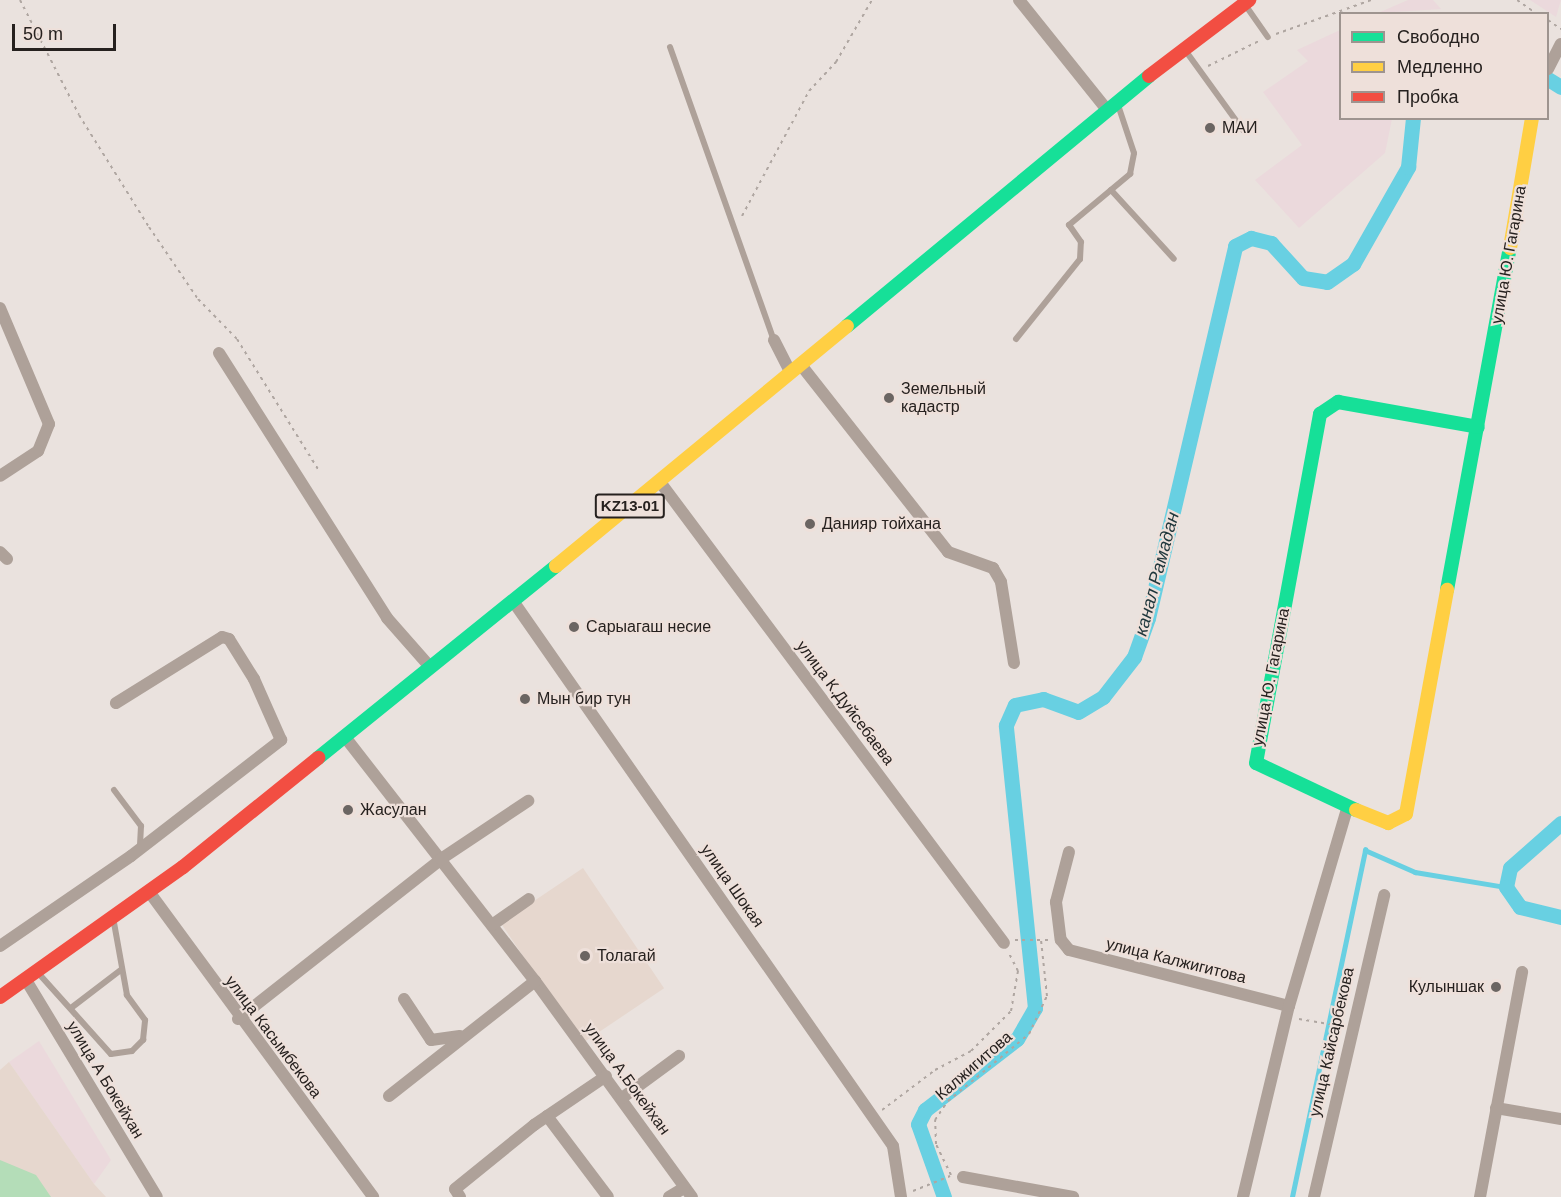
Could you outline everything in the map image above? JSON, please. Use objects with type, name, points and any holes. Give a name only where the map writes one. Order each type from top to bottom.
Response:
[{"type":"main road","name":"KZ13-01","points":[[0,997],[150,893],[660,482],[1183,47],[1246,2]]},
{"type":"main road","name":"улица Ю. Гагарина","points":[[1478,427],[1338,402],[1320,414],[1256,763],[1347,808],[1388,823],[1406,814],[1478,427],[1532,120]]},
{"type":"street","points":[[1019,0],[1112,106]]},
{"type":"street","points":[[1549,67],[1558,49]]},
{"type":"street","points":[[0,308],[48,414],[47,436],[38,451],[0,476]]},
{"type":"street","points":[[774,340],[943,547],[956,558],[993,568],[1001,582],[1014,663]]},
{"type":"street","points":[[219,353],[387,618],[430,667]]},
{"type":"street","name":"улица К.Дуйсебаева","points":[[660,482],[1004,943]]},
{"type":"street","name":"улица Шокая","points":[[513,601],[893,1146],[902,1197]]},
{"type":"street","points":[[0,946],[139,850],[280,744],[281,735],[254,679],[229,639],[222,638],[116,703]]},
{"type":"street","name":"улица А.Бокейхан","points":[[345,737],[535,981],[688,1192]]},
{"type":"street","points":[[237,1019],[441,859],[528,801]]},
{"type":"street","points":[[1243,1197],[1288,1012],[1347,808]]},
{"type":"street","name":"улица Калжигитова","points":[[1069,852],[1056,902],[1061,940],[1080,955],[1288,1012]]},
{"type":"street","name":"улица Касымбекова","points":[[150,893],[237,1019],[373,1197]]},
{"type":"street","name":"улица Кайсарбекова","points":[[1314,1197],[1384,895]]},
{"type":"street","points":[[492,925],[530,898]]},
{"type":"street","points":[[1479,1197],[1522,972]]},
{"type":"street","name":"улица А Бокейхан","points":[[32,977],[157,1197]]},
{"type":"street","points":[[389,1096],[535,981]]},
{"type":"street","points":[[404,999],[431,1040],[443,1042],[472,1031]]},
{"type":"street","points":[[622,1098],[679,1056]]},
{"type":"street","points":[[460,1197],[455,1190],[547,1116],[606,1076]]},
{"type":"street","points":[[1496,1108],[1561,1119]]},
{"type":"street","points":[[547,1116],[608,1197]]},
{"type":"street","points":[[958,1177],[1073,1197]]},
{"type":"street","points":[[669,1197],[688,1192]]},
{"type":"lane","points":[[1246,2],[1268,37]]},
{"type":"lane","points":[[670,47],[774,340]]},
{"type":"lane","points":[[1183,47],[1244,130]]},
{"type":"lane","points":[[1016,339],[1080,259],[1081,242],[1069,225],[1130,174],[1134,153],[1112,106]]},
{"type":"lane","points":[[1111,190],[1174,259]]},
{"type":"lane","points":[[114,790],[141,826],[139,850]]},
{"type":"lane","points":[[32,977],[71,1008],[111,1054],[132,1051],[143,1040],[145,1020],[127,994],[114,920]]},
{"type":"lane","points":[[71,1008],[122,969]]},
{"type":"path","points":[[20,0],[79,115],[149,227],[198,299],[237,339],[318,469]]},
{"type":"path","points":[[734,229],[809,90],[836,62],[872,0]]},
{"type":"path","points":[[1200,70],[1268,37],[1371,0]]},
{"type":"path","points":[[1517,0],[1534,12]]},
{"type":"path","points":[[1022,938],[1035,938]]},
{"type":"path","name":"Калжигитова","points":[[958,1177],[936,1144],[935,1120],[948,1101],[1029,1034],[1047,996],[1041,940]]},
{"type":"path","points":[[873,1118],[935,1070],[971,1051],[1011,1011],[1017,971],[1004,943]]},
{"type":"path","points":[[1288,1012],[1315,1022],[1335,1025]]},
{"type":"path","points":[[902,1197],[930,1182],[945,1177],[958,1177]]},
{"type":"shaded area","points":[[1408,0],[1433,0],[1441,9],[1394,12],[1380,12]]},
{"type":"shaded area","points":[[1530,0],[1561,0],[1556,17]]},
{"type":"shaded area","points":[[1339,30],[1339,120],[1392,120],[1385,153],[1299,228],[1255,180],[1302,145],[1263,92],[1308,61],[1297,50]]},
{"type":"shaded area","name":"Толагай","points":[[583,868],[664,988],[582,1044],[501,923]]},
{"type":"shaded area","points":[[39,1041],[111,1160],[94,1184],[9,1062]]},
{"type":"shaded area","points":[[9,1062],[94,1184],[106,1197],[0,1197],[0,1070]]},
{"type":"green space","points":[[0,1160],[36,1175],[51,1197],[0,1197]]},
{"type":"waterway","name":"канал Рамадан","points":[[1549,80],[1561,87]]},
{"type":"waterway","name":"канал Рамадан","points":[[944,1197],[918,1124],[925,1110],[1017,1039],[1035,1008],[1006,725],[1015,705],[1043,699],[1078,712],[1103,697],[1134,657],[1148,618],[1235,246],[1251,238],[1271,243],[1303,278],[1327,282],[1353,264],[1408,167],[1413,120]]},
{"type":"waterway","name":"канал Рамадан","points":[[1561,823],[1510,868],[1506,887],[1520,907],[1561,917]]},
{"type":"waterway","points":[[1292,1197],[1365,850],[1415,872],[1506,887]]},
{"type":"traffic: fast","points":[[847,326],[1149,76]]},
{"type":"traffic: fast","points":[[1447,590],[1510,248]]},
{"type":"traffic: fast","points":[[1356,810],[1256,763],[1320,414],[1338,402],[1478,427]]},
{"type":"traffic: fast","points":[[318,758],[556,566]]},
{"type":"traffic: slow","points":[[1510,248],[1532,120]]},
{"type":"traffic: slow","points":[[556,566],[847,326]]},
{"type":"traffic: slow","points":[[1356,810],[1388,823],[1406,814],[1447,590]]},
{"type":"traffic: jam","points":[[1149,76],[1249,0]]},
{"type":"traffic: jam","points":[[0,997],[183,867],[318,758]]},
{"type":"place","name":"МАИ","points":[[1210,128]]},
{"type":"place","name":"Земельный кадастр","points":[[889,398]]},
{"type":"place","name":"Данияр тойхана","points":[[810,524]]},
{"type":"place","name":"Сарыагаш несие","points":[[574,627]]},
{"type":"place","name":"Мын бир тун","points":[[525,699]]},
{"type":"place","name":"Жасулан","points":[[348,810]]},
{"type":"place","name":"Толагай","points":[[585,956]]},
{"type":"place","name":"Кулыншак","points":[[1496,987]]}]
